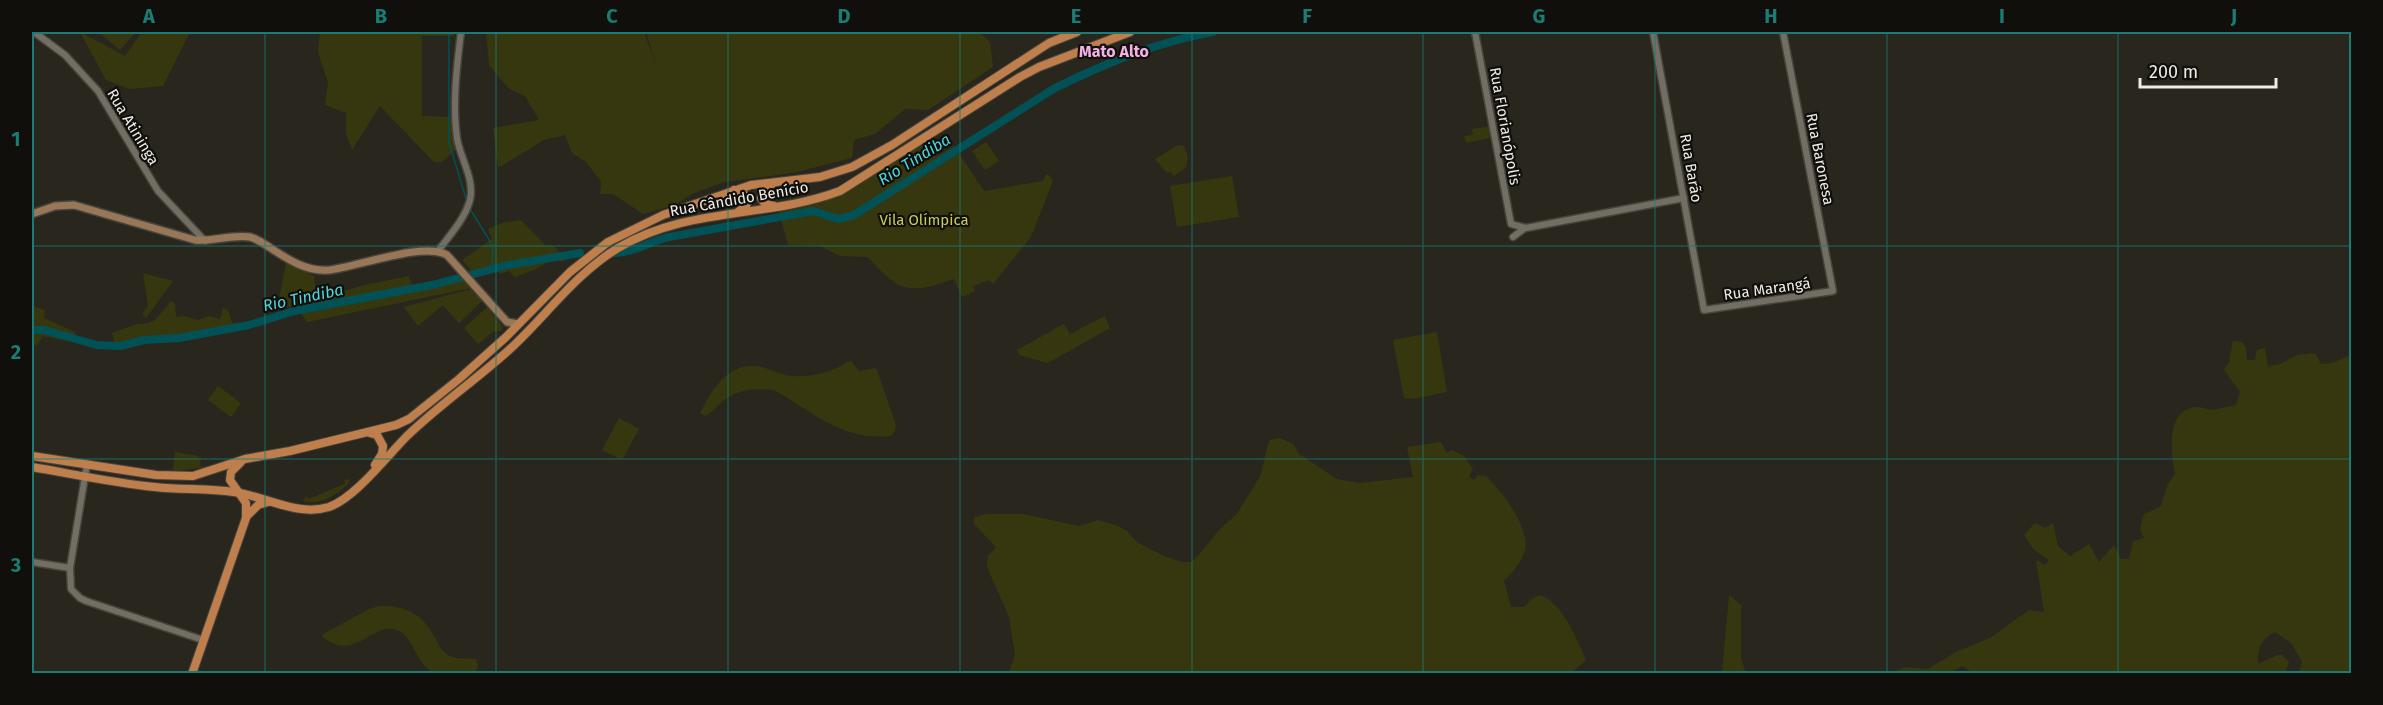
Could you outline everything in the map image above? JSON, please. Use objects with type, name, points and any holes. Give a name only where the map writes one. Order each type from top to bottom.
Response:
[{"type":"main road","name":"Rua Cândido Benício","points":[[32,456],[156,476],[193,476],[244,459],[396,426],[409,419],[459,379],[570,272],[608,242],[663,215],[735,190],[751,185],[820,177],[869,159],[1049,43],[1077,32]]},
{"type":"main road","name":"Rua Cândido Benício","points":[[32,467],[157,487],[236,492],[275,503],[310,509],[329,507],[346,497],[408,435],[512,348],[596,262],[654,230],[688,220],[785,206],[840,191],[1020,77],[1039,67],[1130,32]]},
{"type":"main road","points":[[774,183],[764,189],[762,200],[769,206],[785,206]]},
{"type":"main road","points":[[735,190],[745,195],[748,200],[746,206],[738,212]]},
{"type":"main road","points":[[32,214],[55,206],[70,204],[205,241],[249,237],[296,263],[316,270],[338,268],[417,251],[438,251],[447,255],[507,322],[509,333]]},
{"type":"main road","points":[[507,322],[518,324]]},
{"type":"main road","points":[[365,479],[383,450],[383,442],[379,437],[369,433]]},
{"type":"main road","points":[[192,674],[246,518],[246,503],[230,482],[230,475],[234,468],[244,459]]},
{"type":"main road","points":[[246,518],[258,505],[275,503]]},
{"type":"street","name":"Rua Atininga","points":[[34,32],[65,55],[98,91],[158,191],[205,241]]},
{"type":"street","points":[[438,251],[466,211],[469,202],[470,183],[457,139],[456,123],[461,32]]},
{"type":"street","name":"Rua Florianópolis","points":[[1475,32],[1511,224],[1526,228]]},
{"type":"street","name":"Rua Barão","points":[[1653,32],[1704,310]]},
{"type":"street","name":"Rua Baronesa","points":[[1783,32],[1833,291]]},
{"type":"street","points":[[1513,237],[1526,228],[1684,198]]},
{"type":"street","name":"Rua Marangá","points":[[1704,310],[1833,291]]},
{"type":"street","points":[[87,464],[70,568],[71,589],[80,598],[203,640]]},
{"type":"street","points":[[32,562],[70,568]]},
{"type":"green space","points":[[80,32],[125,56],[142,32],[190,32],[163,86],[129,89],[106,80]]},
{"type":"green space","points":[[98,32],[136,32],[120,50]]},
{"type":"green space","points":[[320,32],[455,32],[454,36],[422,36],[422,116],[454,117],[451,125],[456,149],[442,162],[434,162],[380,106],[352,150],[346,133],[346,113],[325,105],[328,82],[318,52]]},
{"type":"green space","points":[[486,32],[644,32],[656,65],[646,32],[979,32],[990,42],[993,67],[928,110],[905,109],[875,134],[854,140],[852,158],[793,173],[724,182],[692,194],[675,205],[643,214],[613,194],[600,194],[601,182],[586,162],[572,153],[565,135],[544,140],[498,168],[493,128],[539,120],[525,96],[508,88],[489,65]]},
{"type":"green space","points":[[1493,126],[1494,137],[1466,143],[1464,136],[1473,135],[1472,129]]},
{"type":"green space","name":"Vila Olímpica","points":[[927,140],[937,156],[954,146],[984,191],[1043,181],[1046,175],[1049,175],[1053,181],[1031,237],[993,284],[989,280],[973,286],[975,291],[962,297],[954,279],[926,287],[905,287],[888,277],[868,257],[839,256],[821,246],[788,245],[778,208],[848,188],[891,164]]},
{"type":"green space","points":[[986,142],[999,161],[985,170],[972,151]]},
{"type":"green space","points":[[1178,145],[1184,146],[1188,157],[1186,167],[1174,176],[1170,172],[1167,173],[1155,159]]},
{"type":"green space","points":[[1232,176],[1239,217],[1177,227],[1170,186]]},
{"type":"green space","points":[[521,220],[545,245],[554,246],[566,260],[549,261],[515,277],[509,271],[500,274],[494,267],[477,278],[462,260],[492,239],[488,229],[505,222]]},
{"type":"green space","points":[[286,263],[314,276],[317,299],[364,285],[409,276],[413,291],[464,279],[471,288],[307,322],[299,305],[277,309]]},
{"type":"green space","points":[[143,273],[173,281],[146,318],[142,314],[148,306]]},
{"type":"green space","points":[[471,289],[482,301],[459,323],[443,305],[418,326],[404,307]]},
{"type":"green space","points":[[171,301],[175,304],[176,317],[185,316],[198,320],[209,316],[220,319],[223,308],[228,310],[233,325],[163,338],[115,343],[112,333],[155,320]]},
{"type":"green space","points":[[32,306],[45,310],[44,318],[75,332],[76,343],[43,336],[36,346],[32,343]]},
{"type":"green space","points":[[487,307],[503,327],[501,331],[494,331],[478,344],[464,328]]},
{"type":"green space","points":[[1105,316],[1110,328],[1048,363],[1019,355],[1017,350],[1064,324],[1070,334]]},
{"type":"green space","points":[[1437,332],[1447,392],[1413,399],[1404,398],[1393,340]]},
{"type":"green space","points":[[2233,341],[2242,342],[2246,348],[2247,360],[2255,360],[2257,350],[2265,348],[2268,366],[2280,364],[2297,355],[2315,353],[2321,364],[2332,363],[2351,355],[2351,673],[2299,673],[2302,662],[2291,643],[2275,632],[2261,645],[2258,664],[2282,655],[2289,662],[2285,673],[1974,674],[1963,666],[1949,673],[1891,673],[1905,667],[1928,669],[1956,652],[1990,638],[2029,610],[2044,612],[2036,560],[2045,565],[2049,560],[2034,550],[2024,535],[2035,523],[2045,528],[2053,523],[2058,546],[2070,556],[2089,544],[2099,562],[2114,545],[2121,559],[2129,559],[2133,541],[2144,538],[2140,530],[2143,515],[2161,506],[2168,484],[2175,474],[2172,444],[2175,423],[2180,415],[2187,409],[2198,407],[2213,410],[2236,405],[2240,392],[2224,370],[2229,362]]},
{"type":"green space","points":[[851,361],[859,371],[875,368],[877,370],[896,425],[891,436],[857,434],[843,430],[829,424],[774,390],[754,389],[734,394],[708,415],[700,413],[724,378],[740,368],[762,367],[785,375],[804,376],[830,371]]},
{"type":"green space","points":[[218,386],[241,403],[231,417],[208,400]]},
{"type":"green space","points":[[619,418],[639,429],[622,460],[602,450]]},
{"type":"green space","points":[[1280,438],[1293,444],[1299,454],[1337,479],[1360,483],[1413,477],[1407,447],[1441,442],[1447,453],[1452,450],[1464,456],[1473,469],[1469,477],[1474,480],[1478,475],[1486,476],[1513,510],[1523,531],[1524,554],[1504,581],[1511,607],[1524,607],[1540,595],[1548,599],[1568,622],[1586,660],[1570,674],[1009,673],[1015,654],[1009,617],[987,567],[988,556],[996,547],[974,524],[974,517],[986,514],[1023,514],[1079,526],[1098,520],[1118,526],[1127,531],[1137,542],[1164,556],[1182,562],[1191,562],[1219,530],[1236,515],[1260,476],[1270,440]]},
{"type":"green space","points":[[175,452],[198,456],[201,459],[200,466],[208,467],[173,471]]},
{"type":"green space","points":[[344,480],[350,480],[349,483],[339,492],[322,501],[303,501],[306,496],[308,499],[345,484]]},
{"type":"green space","points":[[1729,595],[1741,605],[1741,659],[1746,673],[1722,673]]},
{"type":"green space","points":[[379,606],[404,609],[418,616],[429,628],[440,647],[451,657],[476,659],[478,665],[475,673],[448,675],[433,672],[423,663],[403,633],[397,630],[380,631],[345,646],[334,644],[323,637],[323,634]]},
{"type":"waterway","points":[[449,32],[449,142],[467,202]]},
{"type":"waterway","name":"Rio Tindiba","points":[[616,253],[630,251],[669,237],[813,211],[838,219],[854,215],[1055,88],[1132,54],[1172,41],[1213,32]]},
{"type":"waterway","points":[[470,209],[493,246],[492,269]]},
{"type":"waterway","name":"Rio Tindiba","points":[[32,330],[44,330],[97,345],[120,346],[144,340],[179,338],[249,325],[294,311],[432,285],[508,265],[580,253]]},
{"type":"district","name":"Mato Alto","points":[[1114,51]]}]
